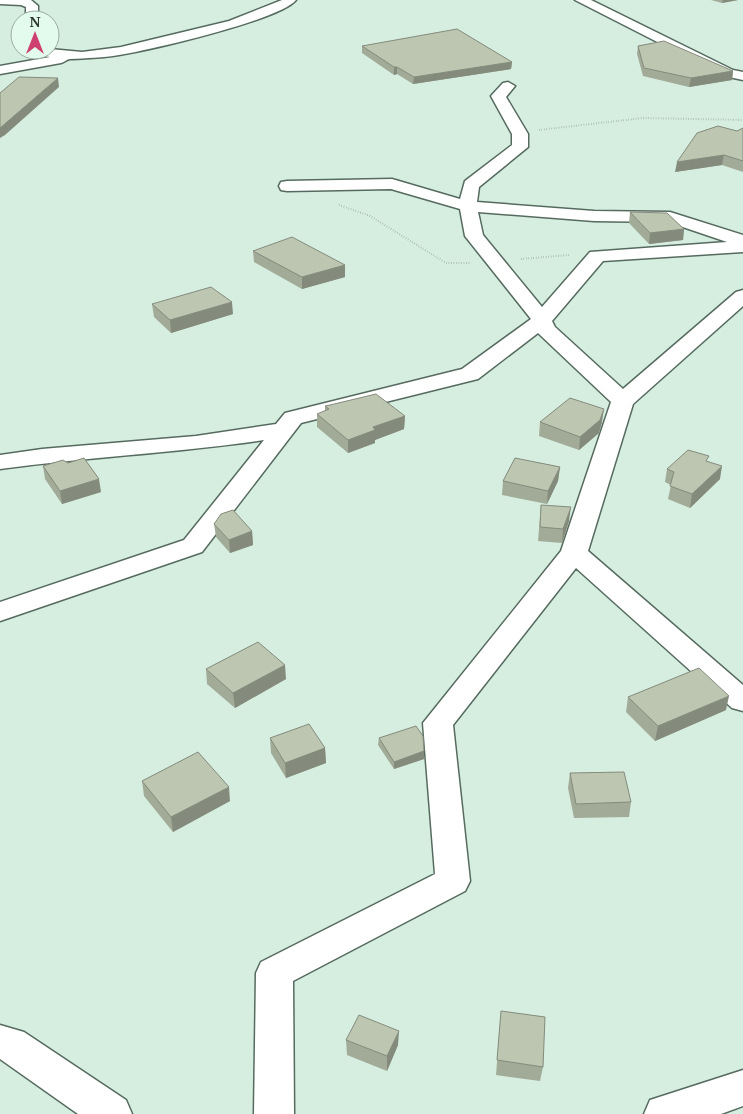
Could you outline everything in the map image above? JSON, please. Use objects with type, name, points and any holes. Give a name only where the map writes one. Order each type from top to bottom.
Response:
[{"type":"street","points":[[0,0],[24,1],[32,6],[32,10]]},
{"type":"street","points":[[0,70],[28,63],[149,45],[233,24],[279,8],[290,0]]},
{"type":"street","points":[[581,0],[729,73],[743,76]]},
{"type":"street","points":[[60,54],[82,56]]},
{"type":"street","points":[[508,86],[498,96],[518,130],[520,147],[471,184],[468,206],[474,236],[542,320],[546,330],[623,401]]},
{"type":"street","points":[[287,186],[392,184],[468,206],[594,216],[670,217],[743,241]]},
{"type":"street","points":[[0,612],[193,546],[293,418],[470,374],[542,320],[597,256],[743,246]]},
{"type":"street","points":[[274,1114],[274,973],[453,881],[438,723],[574,553],[623,401],[743,296]]},
{"type":"street","points":[[0,462],[42,456],[196,443],[283,430]]},
{"type":"street","points":[[574,553],[743,701]]},
{"type":"street","points":[[0,1042],[10,1044],[112,1114]]},
{"type":"street","points":[[664,1114],[743,1088]]},
{"type":"path","points":[[518,130],[577,128],[642,118],[743,120]]},
{"type":"path","points":[[333,203],[370,216],[446,263],[495,262],[556,254],[597,256]]},
{"type":"building","points":[[457,29],[512,62],[414,77],[394,67],[362,46]]},
{"type":"building","points":[[664,41],[733,71],[691,78],[644,68],[638,46]]},
{"type":"building","points":[[19,77],[58,78],[0,128],[0,93]]},
{"type":"building","points":[[718,126],[737,131],[743,128],[743,161],[724,155],[677,162],[697,133]]},
{"type":"building","points":[[630,212],[667,213],[684,229],[650,233]]},
{"type":"building","points":[[292,237],[345,265],[302,277],[253,251]]},
{"type":"building","points":[[211,287],[232,302],[170,320],[152,304]]},
{"type":"building","points":[[376,394],[405,416],[373,427],[375,430],[348,440],[317,414],[329,409],[325,406]]},
{"type":"building","points":[[570,398],[604,409],[600,420],[580,437],[540,422]]},
{"type":"building","points":[[688,450],[709,456],[706,461],[722,466],[692,494],[670,486],[674,472],[667,469]]},
{"type":"building","points":[[84,458],[99,479],[60,491],[43,466],[63,460],[68,463]]},
{"type":"building","points":[[515,458],[560,467],[548,491],[503,481]]},
{"type":"building","points":[[541,505],[571,507],[563,529],[540,527]]},
{"type":"building","points":[[233,510],[252,531],[229,540],[214,524],[221,514]]},
{"type":"building","points":[[258,642],[285,665],[233,693],[206,669]]},
{"type":"building","points":[[699,668],[729,696],[658,726],[628,697]]},
{"type":"building","points":[[309,724],[325,748],[285,763],[270,738]]},
{"type":"building","points":[[416,726],[423,736],[424,751],[394,762],[379,738]]},
{"type":"building","points":[[198,752],[229,787],[171,817],[142,781]]},
{"type":"building","points":[[624,772],[631,802],[576,804],[570,773]]},
{"type":"building","points":[[501,1011],[545,1017],[543,1067],[497,1060]]},
{"type":"building","points":[[359,1015],[399,1031],[387,1056],[346,1040]]}]
